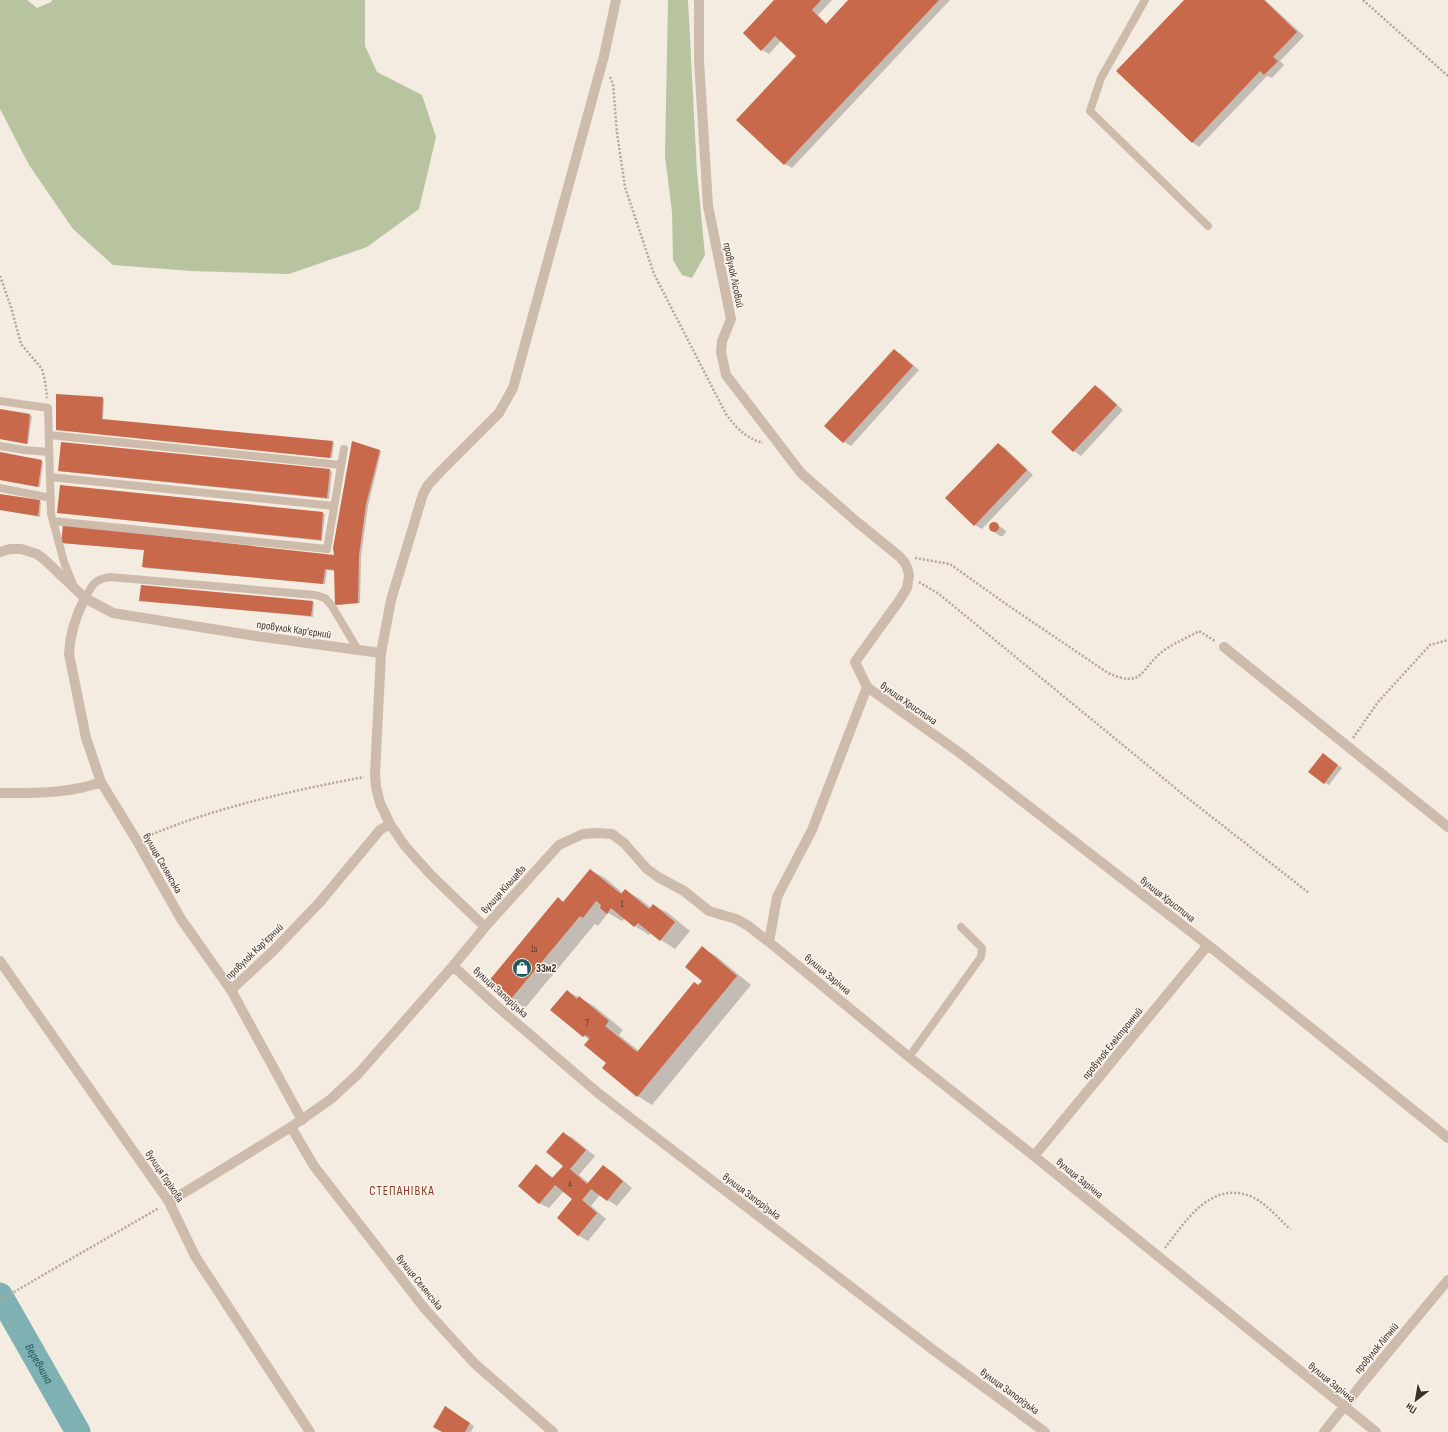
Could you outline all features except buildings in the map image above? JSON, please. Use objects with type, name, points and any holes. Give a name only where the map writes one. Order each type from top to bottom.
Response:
[{"type":"street","points":[[485,927],[420,863],[405,846],[390,824],[380,803],[374,775],[381,652],[391,600],[422,494],[428,485],[498,413],[513,388],[604,56],[616,0]]},
{"type":"street","name":"провулок Лісовий","points":[[699,0],[699,61],[708,206],[731,319],[722,341],[720,352],[726,375],[801,473],[900,557],[905,563],[908,576]]},
{"type":"street","name":"провулок Кар'єрний","points":[[0,552],[10,549],[21,549],[37,554],[46,560],[85,598],[113,612],[256,636],[381,652]]},
{"type":"street","points":[[769,942],[777,897],[812,830],[867,687],[855,662],[899,601],[907,588],[908,576]]},
{"type":"street","name":"вулиця Селянська","points":[[85,598],[72,627],[69,641],[69,654],[86,738],[101,782],[137,841],[181,919],[231,990],[302,1120]]},
{"type":"street","points":[[1224,646],[1448,827]]},
{"type":"street","name":"вулиця Христича","points":[[867,687],[960,753],[1208,945],[1448,1138]]},
{"type":"street","points":[[0,793],[39,793],[71,790],[101,782]]},
{"type":"street","name":"провулок Кар'єрний","points":[[231,990],[274,950],[320,902],[380,830],[390,824]]},
{"type":"street","name":"вулиця Кільцева","points":[[169,1202],[291,1127],[331,1099],[359,1073],[454,966],[485,927],[559,845],[583,834],[596,832],[612,834],[624,842],[647,869],[684,891],[709,911],[736,919],[747,925],[769,942]]},
{"type":"street","name":"вулиця Зарічна","points":[[769,942],[909,1057],[1376,1432]]},
{"type":"street","name":"провулок Електронний","points":[[1034,1156],[1208,945]]},
{"type":"street","name":"вулиця Горіхова","points":[[0,961],[169,1202],[195,1256],[310,1432]]},
{"type":"street","name":"вулиця Запорізька","points":[[454,966],[499,1008],[598,1094],[932,1349],[1045,1432]]},
{"type":"street","name":"вулиця Селянська","points":[[291,1127],[314,1166],[425,1309],[474,1363],[553,1432]]},
{"type":"street","name":"провулок Літній","points":[[1324,1432],[1448,1280]]},
{"type":"lane","points":[[1145,0],[1101,78],[1090,111],[1208,226]]},
{"type":"lane","points":[[0,401],[48,408],[53,522],[64,562],[74,587]]},
{"type":"lane","points":[[49,436],[341,464]]},
{"type":"lane","points":[[0,446],[49,452]]},
{"type":"lane","points":[[53,522],[327,549],[344,449]]},
{"type":"lane","points":[[50,478],[334,506]]},
{"type":"lane","points":[[0,488],[51,498]]},
{"type":"lane","points":[[85,598],[93,584],[101,578],[110,577],[315,595],[325,598],[332,606],[358,650]]},
{"type":"lane","points":[[909,1057],[981,957],[982,948],[961,926]]},
{"type":"path","points":[[1363,0],[1448,76]]},
{"type":"path","points":[[604,56],[613,84],[617,133],[625,187],[654,274],[726,414],[739,431],[756,441],[782,449]]},
{"type":"path","points":[[0,276],[11,307],[21,344],[42,368],[48,408]]},
{"type":"path","points":[[900,557],[927,559],[950,564],[1108,673],[1121,679],[1130,680],[1138,677],[1163,651],[1199,632],[1224,646]]},
{"type":"path","points":[[908,576],[939,594],[1185,796],[1309,893]]},
{"type":"path","points":[[1347,746],[1378,702],[1430,645],[1448,640]]},
{"type":"path","points":[[137,841],[174,825],[233,806],[299,790],[374,775]]},
{"type":"path","points":[[1159,1257],[1191,1215],[1207,1200],[1219,1195],[1235,1194],[1249,1196],[1262,1204],[1290,1229]]},
{"type":"path","points":[[0,1300],[169,1202]]},
{"type":"green space","points":[[0,0],[27,0],[37,8],[51,2],[52,0],[365,0],[365,46],[377,72],[422,95],[436,137],[419,209],[367,247],[289,274],[192,271],[113,265],[73,229],[29,165],[0,109]]},
{"type":"green space","points":[[668,0],[688,0],[697,172],[705,255],[692,278],[682,275],[673,260],[672,212],[665,156]]},
{"type":"waterway","name":"Веревчина","points":[[0,1295],[78,1432]]},
{"type":"place","name":"33м2","points":[[522,968]]},
{"type":"district","name":"СТЕПАНІВКА","points":[[402,1190]]}]
